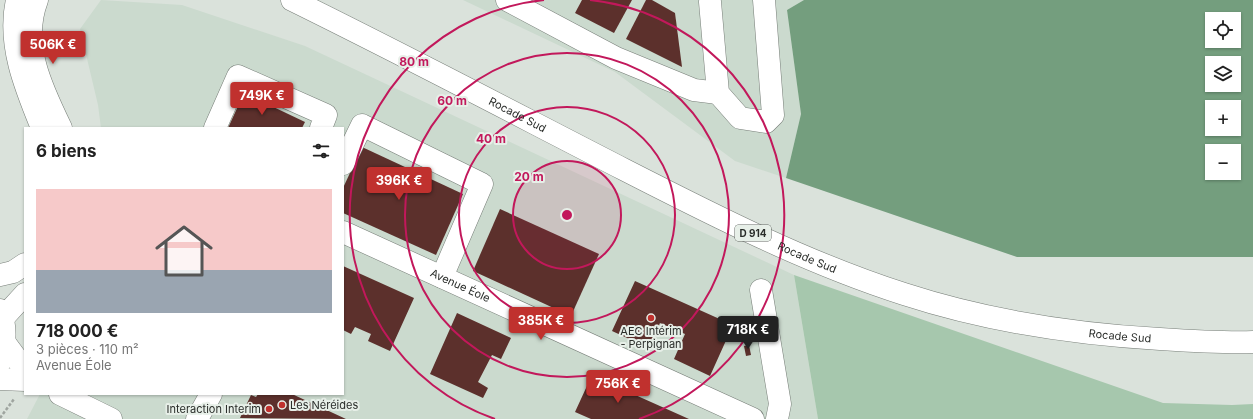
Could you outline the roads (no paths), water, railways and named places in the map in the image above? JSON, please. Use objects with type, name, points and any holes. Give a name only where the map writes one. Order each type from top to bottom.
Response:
[{"type":"main road","points":[[16,0],[15,36],[21,72],[42,127]]},
{"type":"main road","points":[[37,0],[30,35],[34,62],[45,95],[61,127]]},
{"type":"main road","name":"Rocade Sud","points":[[292,0],[662,189],[782,247],[904,294],[982,316],[1055,329],[1138,338],[1223,343],[1253,342]]},
{"type":"main road","name":"Rocade Sud","points":[[324,0],[666,177],[797,239],[909,281],[986,302],[1056,316],[1223,331],[1253,330]]},
{"type":"main road","points":[[507,0],[616,58],[694,90],[718,93]]},
{"type":"main road","points":[[709,1],[718,93],[740,118],[766,122],[773,115],[764,0]]},
{"type":"main road","points":[[216,127],[238,76],[326,115],[321,127]]},
{"type":"main road","points":[[344,162],[362,125],[482,184],[442,277]]},
{"type":"main road","name":"Avenue Éole","points":[[344,232],[741,416]]},
{"type":"main road","points":[[0,274],[13,272],[24,265]]},
{"type":"main road","points":[[761,290],[780,404],[777,419]]},
{"type":"main road","points":[[24,295],[2,314],[2,352],[24,369]]},
{"type":"main road","points":[[0,379],[24,380]]},
{"type":"main road","points":[[62,395],[111,419]]},
{"type":"main road","points":[[197,419],[204,410],[211,395]]},
{"type":"place","name":"AEC Intérim - Perpignan","points":[[651,318]]},
{"type":"place","name":"Les Néréides","points":[[282,405]]},
{"type":"place","name":"Interaction Interim","points":[[269,409]]}]
